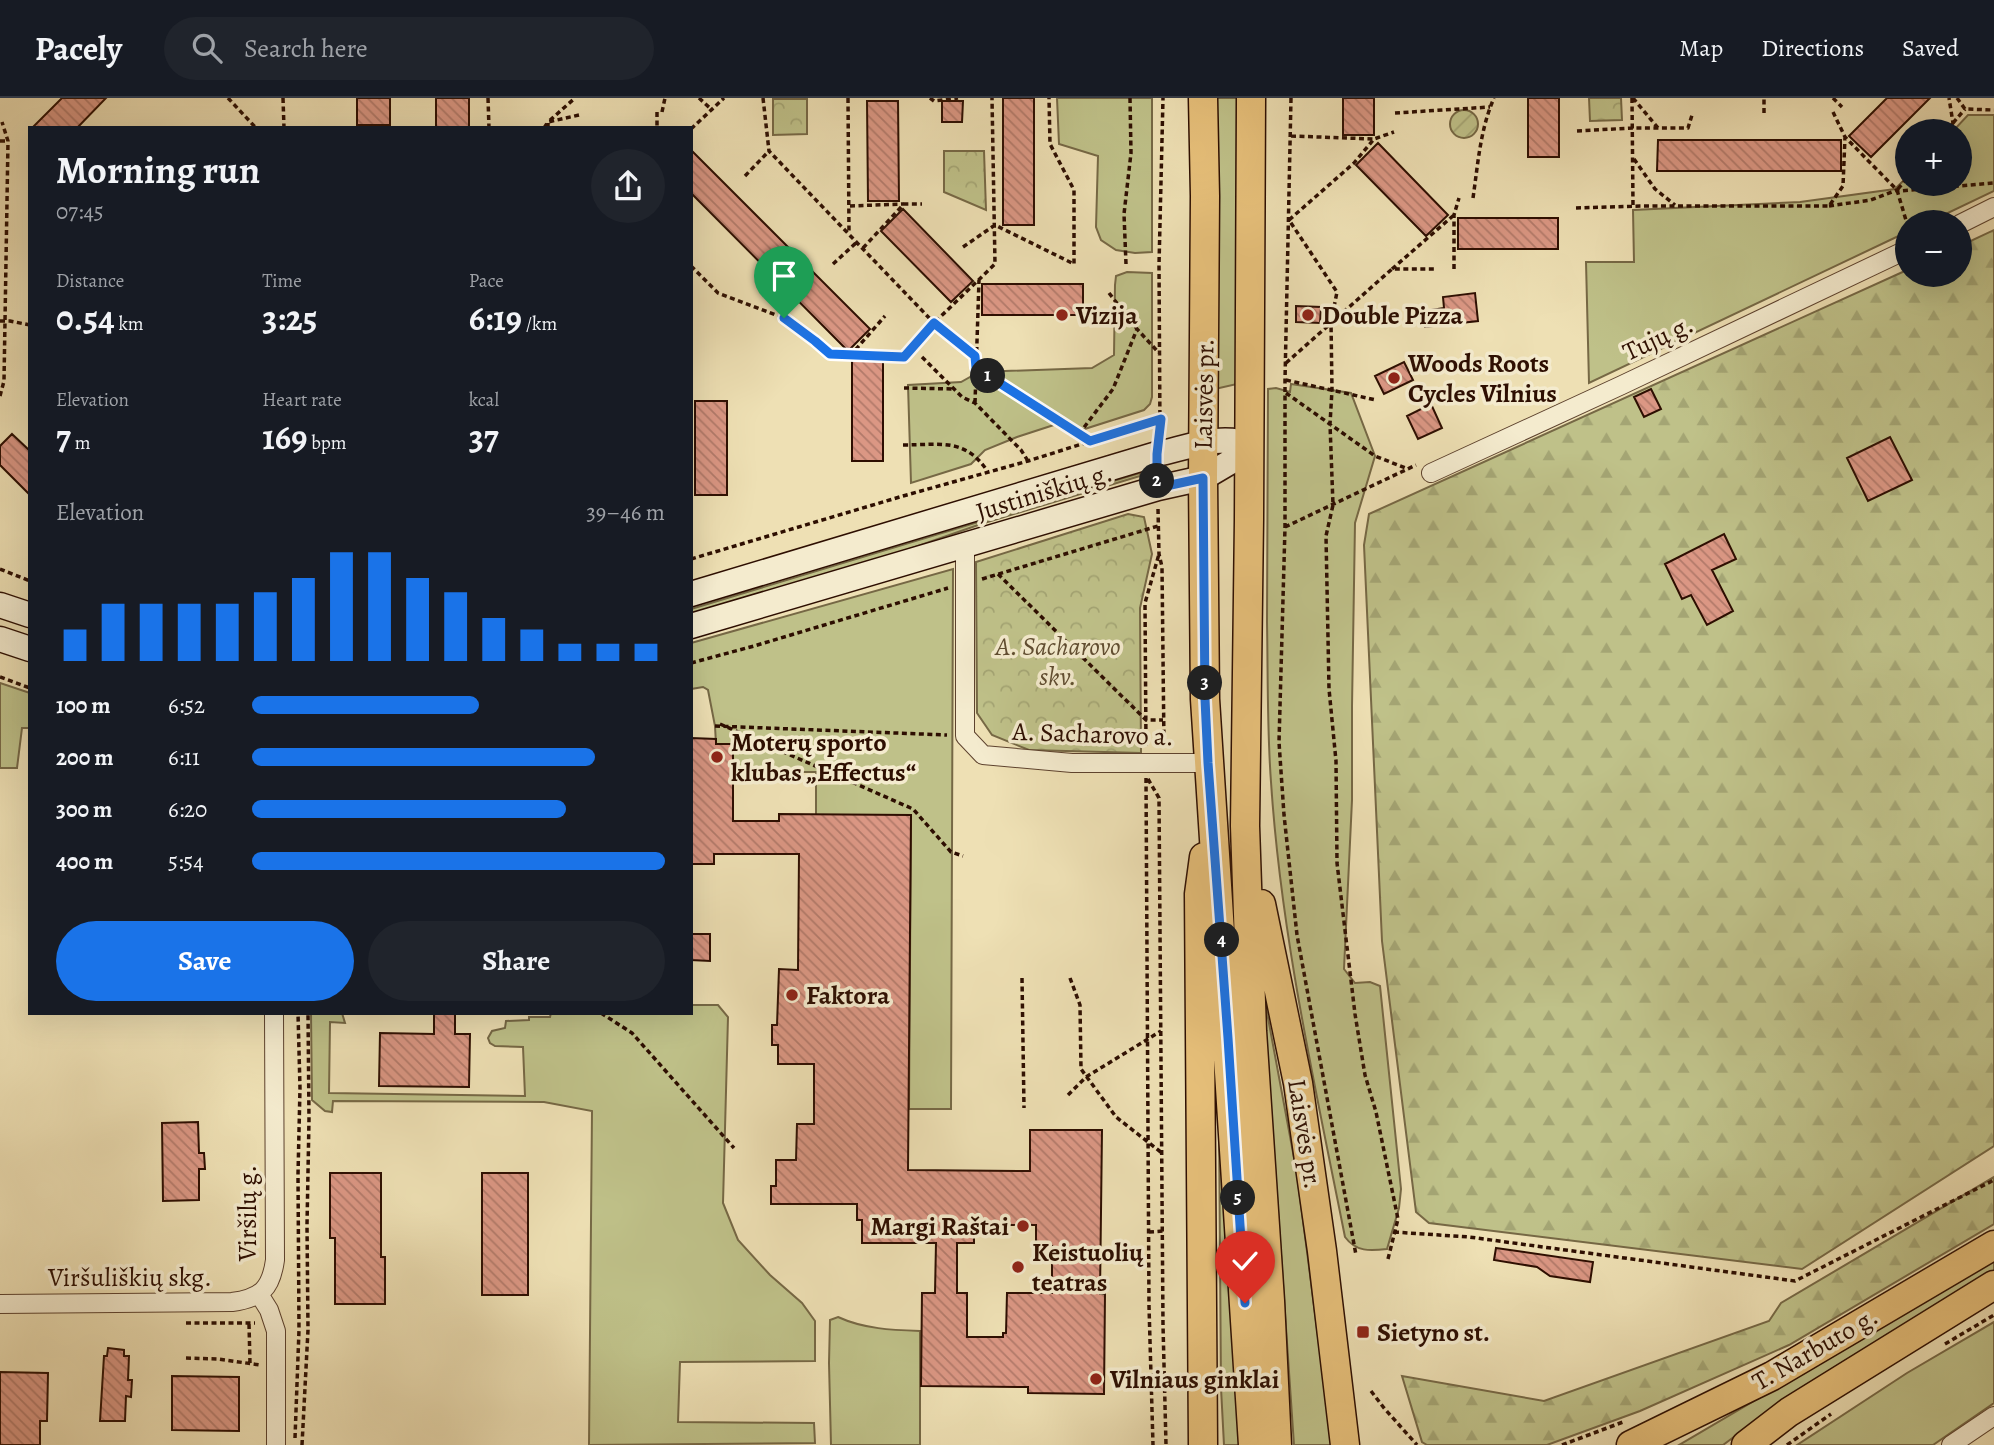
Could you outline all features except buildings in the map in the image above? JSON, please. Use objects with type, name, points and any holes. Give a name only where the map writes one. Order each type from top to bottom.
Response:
[{"type":"main road","name":"Laisvės pr.","points":[[1203,98],[1203,478],[1208,763],[1257,1302],[1277,1445]]},
{"type":"main road","name":"Laisvės pr.","points":[[1251,98],[1245,826],[1257,1302],[1253,1445]]},
{"type":"main road","name":"Justiniškių g.","points":[[693,593],[1157,454],[1225,439],[1249,444],[1237,458],[1203,478],[1157,488],[693,625]]},
{"type":"main road","points":[[0,605],[28,614]]},
{"type":"main road","points":[[0,639],[28,648]]},
{"type":"main road","points":[[1203,1445],[1199,894],[1212,803]]},
{"type":"main road","name":"Laisvės pr.","points":[[1245,826],[1298,1083],[1322,1251],[1345,1445]]},
{"type":"main road","name":"T. Narbuto g.","points":[[1631,1445],[1772,1376],[1994,1245]]},
{"type":"main road","name":"T. Narbuto g.","points":[[1746,1445],[1789,1412],[1994,1285]]},
{"type":"street","points":[[1972,218],[1994,207]]},
{"type":"street","name":"Tujų g.","points":[[1431,473],[1895,255]]},
{"type":"street","points":[[965,546],[965,736]]},
{"type":"street","name":"A. Sacharovo a.","points":[[965,736],[983,755],[1146,769],[1208,763]]},
{"type":"street","name":"Viršilų g.","points":[[274,1015],[275,1259],[268,1287],[259,1294],[274,1322],[276,1445]]},
{"type":"street","name":"Viršuliškių skg.","points":[[0,1304],[232,1302],[248,1300],[259,1294]]},
{"type":"street","points":[[1951,1445],[1994,1416]]},
{"type":"path","points":[[228,98],[254,126]]},
{"type":"path","points":[[283,98],[284,126]]},
{"type":"path","points":[[546,126],[575,98]]},
{"type":"path","points":[[657,126],[664,98]]},
{"type":"path","points":[[699,98],[712,110]]},
{"type":"path","points":[[693,127],[724,98]]},
{"type":"path","points":[[763,98],[769,151],[934,323],[975,356]]},
{"type":"path","points":[[848,98],[849,233]]},
{"type":"path","points":[[930,98],[958,98]]},
{"type":"path","points":[[693,268],[718,293],[784,318],[830,354],[904,357],[934,323],[995,264],[992,98]]},
{"type":"path","points":[[995,225],[1074,264],[1074,190],[1051,144],[1049,98]]},
{"type":"path","points":[[1126,264],[1124,214],[1131,153],[1130,98]]},
{"type":"path","points":[[1157,454],[1161,419],[1158,265],[1163,98]]},
{"type":"path","points":[[1291,98],[1279,742],[1297,935],[1356,1255]]},
{"type":"path","points":[[1473,198],[1480,146],[1494,98]]},
{"type":"path","points":[[1632,98],[1658,128]]},
{"type":"path","points":[[1632,98],[1633,206]]},
{"type":"path","points":[[1764,98],[1764,113]]},
{"type":"path","points":[[1833,98],[1842,107]]},
{"type":"path","points":[[1949,98],[1952,119]]},
{"type":"path","points":[[1957,98],[1965,109]]},
{"type":"path","points":[[488,126],[489,99]]},
{"type":"path","points":[[1395,113],[1490,107]]},
{"type":"path","points":[[1956,119],[1965,109]]},
{"type":"path","points":[[1965,109],[1994,110]]},
{"type":"path","points":[[1833,112],[1845,137],[1895,188]]},
{"type":"path","points":[[546,126],[579,115]]},
{"type":"path","points":[[1577,131],[1688,128],[1692,115]]},
{"type":"path","points":[[0,396],[4,381],[2,321],[8,141],[2,122]]},
{"type":"path","points":[[1291,136],[1374,138],[1394,132]]},
{"type":"path","points":[[1829,206],[1843,186],[1845,137]]},
{"type":"path","points":[[1289,220],[1354,163],[1374,138]]},
{"type":"path","points":[[0,141],[8,141]]},
{"type":"path","points":[[745,176],[769,151]]},
{"type":"path","points":[[1632,157],[1654,189],[1677,206]]},
{"type":"path","points":[[1972,185],[1994,183]]},
{"type":"path","points":[[1576,208],[1829,206],[1871,200],[1895,191]]},
{"type":"path","points":[[1454,269],[1454,215],[1459,198]]},
{"type":"path","points":[[863,248],[904,204]]},
{"type":"path","points":[[850,206],[922,204]]},
{"type":"path","points":[[1286,363],[1454,215]]},
{"type":"path","points":[[1289,220],[1337,292],[1331,322],[1330,424],[1333,505],[1326,536],[1329,689],[1336,761],[1337,863],[1365,1075],[1376,1112],[1398,1219],[1388,1259]]},
{"type":"path","points":[[963,247],[995,225]]},
{"type":"path","points":[[833,264],[857,242]]},
{"type":"path","points":[[1392,269],[1437,269]]},
{"type":"path","points":[[975,403],[979,280]]},
{"type":"path","points":[[1108,293],[1160,354]]},
{"type":"path","points":[[850,356],[886,316]]},
{"type":"path","points":[[2,321],[28,326]]},
{"type":"path","points":[[1079,434],[1113,389],[1137,329]]},
{"type":"path","points":[[922,357],[961,397],[975,403],[1021,450],[1028,461]]},
{"type":"path","points":[[976,368],[1090,441]]},
{"type":"path","points":[[1285,380],[1376,400]]},
{"type":"path","points":[[904,388],[953,389]]},
{"type":"path","points":[[1285,527],[1408,469],[1375,456],[1286,393]]},
{"type":"path","points":[[693,558],[1028,461],[1161,419]]},
{"type":"path","points":[[903,445],[957,445],[980,460],[988,471]]},
{"type":"path","points":[[1146,769],[1164,748],[1162,567],[1159,554],[1157,488]]},
{"type":"path","points":[[693,662],[1158,526]]},
{"type":"path","points":[[1153,1445],[1149,1306],[1145,603],[1159,554]]},
{"type":"path","points":[[0,569],[28,580]]},
{"type":"path","points":[[998,574],[1146,720],[1164,720]]},
{"type":"path","points":[[0,677],[28,687]]},
{"type":"path","points":[[963,856],[951,852],[913,809],[718,725],[965,736]]},
{"type":"path","points":[[1146,769],[1159,798],[1166,1445]]},
{"type":"path","points":[[1022,978],[1024,1108]]},
{"type":"path","points":[[1070,978],[1080,1005],[1081,1069],[1116,1117],[1162,1153]]},
{"type":"path","points":[[295,1445],[299,1330],[298,1015]]},
{"type":"path","points":[[302,1445],[308,1330],[308,1015]]},
{"type":"path","points":[[604,1015],[632,1033],[734,1148]]},
{"type":"path","points":[[1068,1095],[1086,1077],[1161,1031]]},
{"type":"path","points":[[1394,1232],[1469,1237],[1795,1281],[1994,1180]]},
{"type":"path","points":[[1149,1232],[1163,1231]]},
{"type":"path","points":[[1938,1348],[1994,1315]]},
{"type":"path","points":[[186,1324],[274,1322]]},
{"type":"path","points":[[250,1331],[250,1363]]},
{"type":"path","points":[[186,1357],[276,1367]]},
{"type":"path","points":[[1371,1391],[1417,1445]]},
{"type":"path","points":[[1787,1445],[1832,1414]]},
{"type":"green space","points":[[1057,98],[1152,98],[1152,252],[1116,250],[1101,240],[1096,227],[1098,156],[1059,144]]},
{"type":"green space","points":[[1215,98],[1242,98],[1237,384],[1215,389]]},
{"type":"green space","points":[[1589,98],[1621,98],[1622,120],[1590,121]]},
{"type":"green space","points":[[773,99],[807,99],[807,134],[773,135]]},
{"type":"green space","points":[[1464,110],[1474,114],[1478,124],[1474,134],[1464,138],[1454,134],[1450,124],[1454,114]]},
{"type":"green space","points":[[1968,115],[1994,115],[1994,191],[1954,210],[1895,210],[1895,238],[1589,383],[1586,262],[1634,262],[1633,210],[1800,202],[1895,189],[1895,196],[1972,196],[1972,119],[1964,119]]},
{"type":"green space","points":[[944,151],[984,151],[986,210],[944,192]]},
{"type":"green space","points":[[1994,230],[1994,1146],[1802,1269],[1429,1223],[1416,1212],[1382,941],[1364,545],[1369,514],[1895,275],[1895,287],[1972,287],[1972,240]]},
{"type":"green space","points":[[1127,272],[1152,273],[1152,397],[1144,410],[1069,434],[1060,423],[985,450],[971,464],[911,483],[908,385],[961,382],[979,372],[1092,368],[1114,355],[1116,276]]},
{"type":"green space","points":[[1291,384],[1351,393],[1375,456],[1355,523],[1352,800],[1344,969],[1355,983],[1370,982],[1380,986],[1401,1189],[1399,1208],[1387,1249],[1381,1250],[1359,1248],[1345,1237],[1291,953],[1276,839],[1268,702],[1268,389],[1290,392]]},
{"type":"green space","points":[[1140,473],[1140,476],[981,524],[878,560],[693,615],[693,608]]},
{"type":"green space","name":"A. Sacharovo skv.","points":[[1128,514],[1144,517],[1152,554],[1140,608],[1141,753],[1029,750],[992,735],[977,713],[976,562]]},
{"type":"green space","points":[[953,569],[951,1109],[909,1109],[911,816],[816,815],[816,772],[733,772],[733,744],[716,744],[708,690],[703,687],[693,689],[693,642]]},
{"type":"green space","points":[[0,683],[28,692],[28,728],[22,728],[17,768],[0,768]]},
{"type":"green space","points":[[1263,991],[1297,1174],[1332,1445],[1294,1445]]},
{"type":"green space","points":[[693,1005],[718,1005],[728,1017],[723,1203],[738,1240],[770,1275],[802,1303],[815,1321],[815,1361],[680,1362],[678,1422],[814,1423],[815,1443],[589,1445],[592,1111],[544,1102],[333,1101],[332,1112],[325,1111],[312,1100],[311,1015],[343,1015],[345,1023],[330,1022],[329,1093],[525,1096],[523,1047],[495,1046],[488,1038],[492,1031],[505,1028],[506,1021],[550,1017],[693,1015]]},
{"type":"green space","points":[[1219,1124],[1240,1445],[1224,1445],[1221,1388]]},
{"type":"green space","points":[[1994,1177],[1994,1224],[1789,1345],[1640,1411],[1547,1445],[1427,1445],[1422,1442],[1402,1376],[1544,1401],[1769,1321],[1781,1303]]},
{"type":"green space","points":[[1994,1260],[1994,1270],[1830,1370],[1723,1445],[1679,1445]]},
{"type":"green space","points":[[838,1317],[868,1326],[920,1331],[920,1445],[831,1445],[830,1320]]},
{"type":"green space","points":[[1994,1322],[1994,1403],[1933,1445],[1797,1445],[1907,1373]]},
{"type":"place","name":"Vizija","points":[[1062,315]]},
{"type":"place","name":"Double Pizza","points":[[1308,315]]},
{"type":"place","name":"Woods Roots Cycles Vilnius","points":[[1394,378]]},
{"type":"place","name":"Moterų sporto klubas „Effectus“","points":[[717,757]]},
{"type":"place","name":"Faktora","points":[[792,995]]},
{"type":"place","name":"Margi Raštai","points":[[1023,1226]]},
{"type":"place","name":"Keistuolių teatras","points":[[1018,1267]]},
{"type":"place","name":"Sietyno st.","points":[[1363,1332]]},
{"type":"place","name":"Vilniaus ginklai","points":[[1096,1379]]},
{"type":"route","points":[[784,318],[830,354],[850,356],[904,357],[934,323],[975,356],[976,368],[1090,441],[1161,419],[1157,488],[1203,478],[1208,763],[1245,1303]]}]
